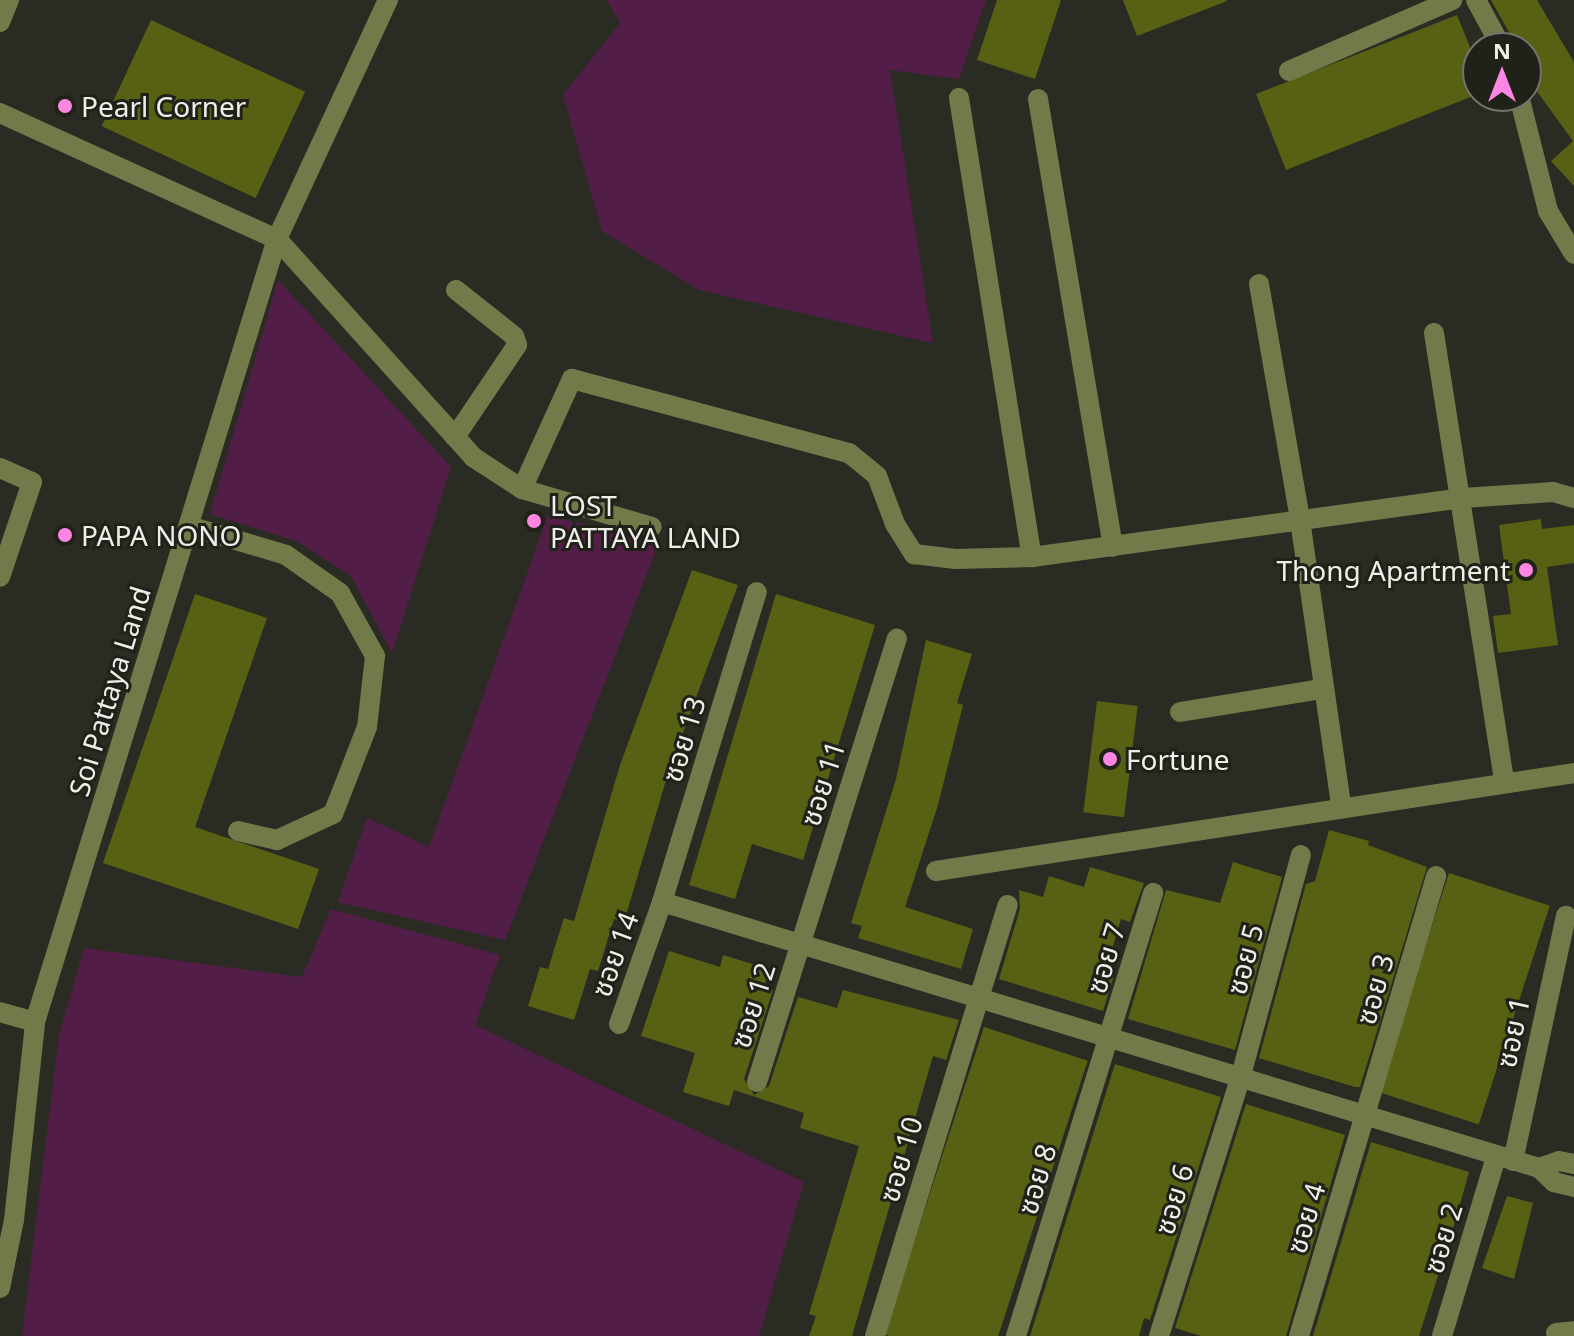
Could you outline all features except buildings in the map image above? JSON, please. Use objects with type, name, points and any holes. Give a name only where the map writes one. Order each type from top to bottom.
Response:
[{"type":"street","points":[[0,22],[9,0]]},
{"type":"street","name":"Soi Pattaya Land","points":[[0,1288],[35,1022],[277,239],[388,0]]},
{"type":"street","points":[[1289,71],[1452,0]]},
{"type":"street","points":[[1476,0],[1493,32]]},
{"type":"street","points":[[959,98],[1032,557]]},
{"type":"street","points":[[1038,99],[1113,547]]},
{"type":"street","points":[[1523,112],[1548,211],[1574,254]]},
{"type":"street","points":[[0,113],[277,239],[473,457],[522,489],[652,527]]},
{"type":"street","points":[[1259,284],[1300,520],[1341,806]]},
{"type":"street","points":[[455,437],[517,345],[514,336],[456,290]]},
{"type":"street","points":[[1434,333],[1463,498],[1504,782]]},
{"type":"street","points":[[522,489],[572,379],[849,453],[877,476],[895,524],[914,554],[956,559],[1032,557],[1463,498],[1553,492],[1574,498]]},
{"type":"street","points":[[0,468],[32,482],[0,577]]},
{"type":"street","points":[[189,526],[286,555],[340,593],[375,656],[367,727],[333,814],[277,840],[238,831]]},
{"type":"street","name":"ซอย 13","points":[[662,902],[757,592]]},
{"type":"street","name":"ซอย 11","points":[[800,944],[897,639]]},
{"type":"street","points":[[1180,712],[1322,689]]},
{"type":"street","points":[[936,871],[1341,806],[1574,773]]},
{"type":"street","name":"ซอย 5","points":[[1240,1079],[1301,855]]},
{"type":"street","name":"ซอย 3","points":[[1366,1117],[1436,876]]},
{"type":"street","name":"ซอย 7","points":[[1109,1039],[1153,893]]},
{"type":"street","points":[[662,902],[1539,1168],[1554,1182],[1574,1187]]},
{"type":"street","name":"ซอย 14","points":[[619,1024],[662,902]]},
{"type":"street","name":"ซอย 10","points":[[875,1336],[1008,905]]},
{"type":"street","name":"ซอย 1","points":[[1504,1159],[1566,916]]},
{"type":"street","name":"ซอย 12","points":[[757,1082],[800,944]]},
{"type":"street","points":[[0,1012],[35,1022]]},
{"type":"street","name":"ซอย 8","points":[[1016,1336],[1109,1039]]},
{"type":"street","name":"ซอย 6","points":[[1159,1336],[1240,1079]]},
{"type":"street","name":"ซอย 4","points":[[1299,1336],[1366,1117]]},
{"type":"street","name":"ซอย 2","points":[[1442,1336],[1504,1159]]},
{"type":"street","points":[[1539,1168],[1559,1161],[1574,1164]]},
{"type":"shaded area","points":[[607,0],[986,0],[959,79],[890,70],[933,343],[699,290],[602,231],[563,95],[620,23]]},
{"type":"shaded area","points":[[278,280],[451,467],[392,653],[351,576],[296,541],[210,514]]},
{"type":"shaded area","points":[[548,515],[658,545],[505,940],[338,902],[367,818],[429,847]]},
{"type":"shaded area","points":[[331,909],[500,955],[475,1025],[804,1182],[759,1336],[22,1336],[59,1035],[84,948],[302,977]]},
{"type":"place","name":"Pearl Corner","points":[[65,106]]},
{"type":"place","name":"LOST PATTAYA LAND","points":[[534,521]]},
{"type":"place","name":"PAPA NONO","points":[[65,535]]},
{"type":"place","name":"Thong Apartment","points":[[1526,570]]},
{"type":"place","name":"Fortune","points":[[1110,759]]}]
